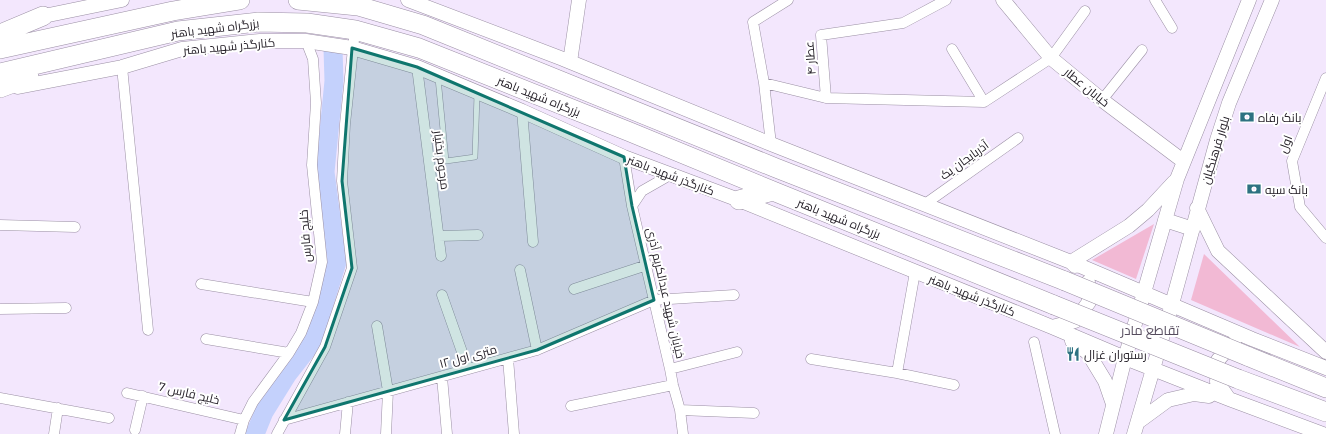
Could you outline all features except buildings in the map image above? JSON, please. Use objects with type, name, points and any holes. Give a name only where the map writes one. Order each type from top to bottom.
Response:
[{"type":"highway","name":"بزرگراه شهید باهنر","points":[[0,50],[173,11],[240,0]]},
{"type":"highway","name":"بزرگراه شهید باهنر","points":[[298,0],[358,6],[423,25],[478,46],[517,64],[783,171],[1065,281],[1250,348]]},
{"type":"highway","points":[[0,34],[43,16]]},
{"type":"highway","name":"بزرگراه شهید باهنر","points":[[0,73],[178,32],[258,22],[307,23],[354,39],[419,48],[1238,379],[1326,412]]},
{"type":"highway","points":[[0,89],[116,46]]},
{"type":"highway","points":[[739,200],[773,192]]},
{"type":"highway","points":[[1250,348],[1326,388]]},
{"type":"main road","points":[[0,25],[122,0]]},
{"type":"main road","points":[[566,60],[579,0]]},
{"type":"main road","name":"خیابان عطار","points":[[1003,0],[1051,58],[1102,100],[1183,161]]},
{"type":"main road","name":"بلوار فرهنگیان","points":[[1106,434],[1125,358],[1177,179],[1249,0]]},
{"type":"main road","name":"بلوار فرهنگیان","points":[[1136,428],[1217,140],[1229,103],[1272,0]]},
{"type":"main road","points":[[419,3],[478,46]]},
{"type":"main road","points":[[419,3],[566,60],[771,144],[1071,262],[1144,294],[1172,304],[1250,348]]},
{"type":"main road","name":"کنارگذر شهید باهنر","points":[[0,89],[122,67],[182,49],[260,41],[354,39],[437,76],[522,111],[624,157],[739,200],[1125,358],[1323,434]]},
{"type":"main road","points":[[517,64],[566,60]]},
{"type":"main road","points":[[1071,262],[1129,226],[1148,210],[1177,179]]},
{"type":"main road","points":[[1197,208],[1218,251],[1326,352]]},
{"type":"main road","points":[[1164,220],[1193,229]]},
{"type":"main road","points":[[1052,327],[1075,322],[1089,302],[1088,279],[1071,262]]},
{"type":"main road","points":[[1052,327],[1088,353],[1105,381],[1113,405]]},
{"type":"main road","points":[[1230,399],[1217,382],[1218,360],[1232,344],[1326,368]]},
{"type":"main road","points":[[1136,428],[1168,400],[1194,394],[1230,399]]},
{"type":"street","points":[[771,144],[764,83],[753,22],[788,0]]},
{"type":"street","name":"عطار ۴","points":[[764,83],[826,98],[821,35],[903,23],[946,0]]},
{"type":"street","points":[[1155,0],[1172,28]]},
{"type":"street","points":[[826,98],[984,102],[1051,58],[1085,11]]},
{"type":"street","points":[[277,434],[325,348],[352,268],[342,181],[345,124],[354,39]]},
{"type":"street","name":"خلیج فارس","points":[[240,434],[244,420],[253,402],[289,353],[301,333],[313,302],[322,262],[312,165],[316,103],[313,59],[306,41]]},
{"type":"street","points":[[952,49],[984,102]]},
{"type":"street","points":[[1102,100],[1142,50]]},
{"type":"street","points":[[122,67],[148,330]]},
{"type":"street","name":"مرحوم بختیار","points":[[417,67],[441,256]]},
{"type":"street","name":"اول","points":[[1326,78],[1292,161],[1300,207],[1326,238]]},
{"type":"street","points":[[522,111],[533,242]]},
{"type":"street","name":"آذربایجان یک","points":[[925,204],[1018,138]]},
{"type":"street","name":"خیابان شهید عبدالکریم آذری","points":[[624,157],[632,206],[680,410],[683,434]]},
{"type":"street","points":[[632,206],[642,191],[670,175]]},
{"type":"street","points":[[0,224],[75,227]]},
{"type":"street","points":[[439,236],[478,234]]},
{"type":"street","points":[[574,289],[647,265]]},
{"type":"street","points":[[520,270],[537,350]]},
{"type":"street","points":[[897,373],[915,272]]},
{"type":"street","points":[[201,284],[313,302]]},
{"type":"street","points":[[442,295],[468,369]]},
{"type":"street","points":[[654,300],[734,296]]},
{"type":"street","name":"۱۲ متری اول","points":[[284,420],[537,350],[654,300]]},
{"type":"street","points":[[0,309],[66,308]]},
{"type":"street","points":[[377,326],[388,391],[386,434]]},
{"type":"street","points":[[206,339],[289,353]]},
{"type":"street","points":[[1034,342],[1054,434]]},
{"type":"street","points":[[670,368],[737,352]]},
{"type":"street","points":[[508,358],[514,434]]},
{"type":"street","points":[[811,359],[954,384]]},
{"type":"street","points":[[442,377],[447,434]]},
{"type":"street","points":[[571,406],[673,384]]},
{"type":"street","name":"خلیج فارس 7","points":[[127,393],[244,420]]},
{"type":"street","points":[[135,430],[143,396]]},
{"type":"street","points":[[0,398],[109,418]]},
{"type":"street","points":[[346,434],[348,402]]},
{"type":"street","points":[[54,434],[58,408]]},
{"type":"street","points":[[680,410],[754,413]]},
{"type":"lane","points":[[437,76],[446,161],[475,157],[477,93]]},
{"type":"highlighted area","points":[[352,48],[417,67],[624,157],[632,206],[654,300],[537,350],[284,420],[325,347],[352,268],[342,181]]},
{"type":"shaded area","points":[[1154,224],[1136,279],[1092,260]]},
{"type":"shaded area","points":[[1204,254],[1300,347],[1191,300]]},
{"type":"waterway","points":[[255,434],[264,412],[287,375],[312,343],[337,262],[325,172],[334,81],[333,49]]},
{"type":"place","name":"بانک رفاه","points":[[1247,117]]},
{"type":"place","name":"بانک سپه","points":[[1254,189]]},
{"type":"place","name":"رستوران غزال","points":[[1073,354]]},
{"type":"district","name":"تقاطع مادر","points":[[1150,330]]}]
